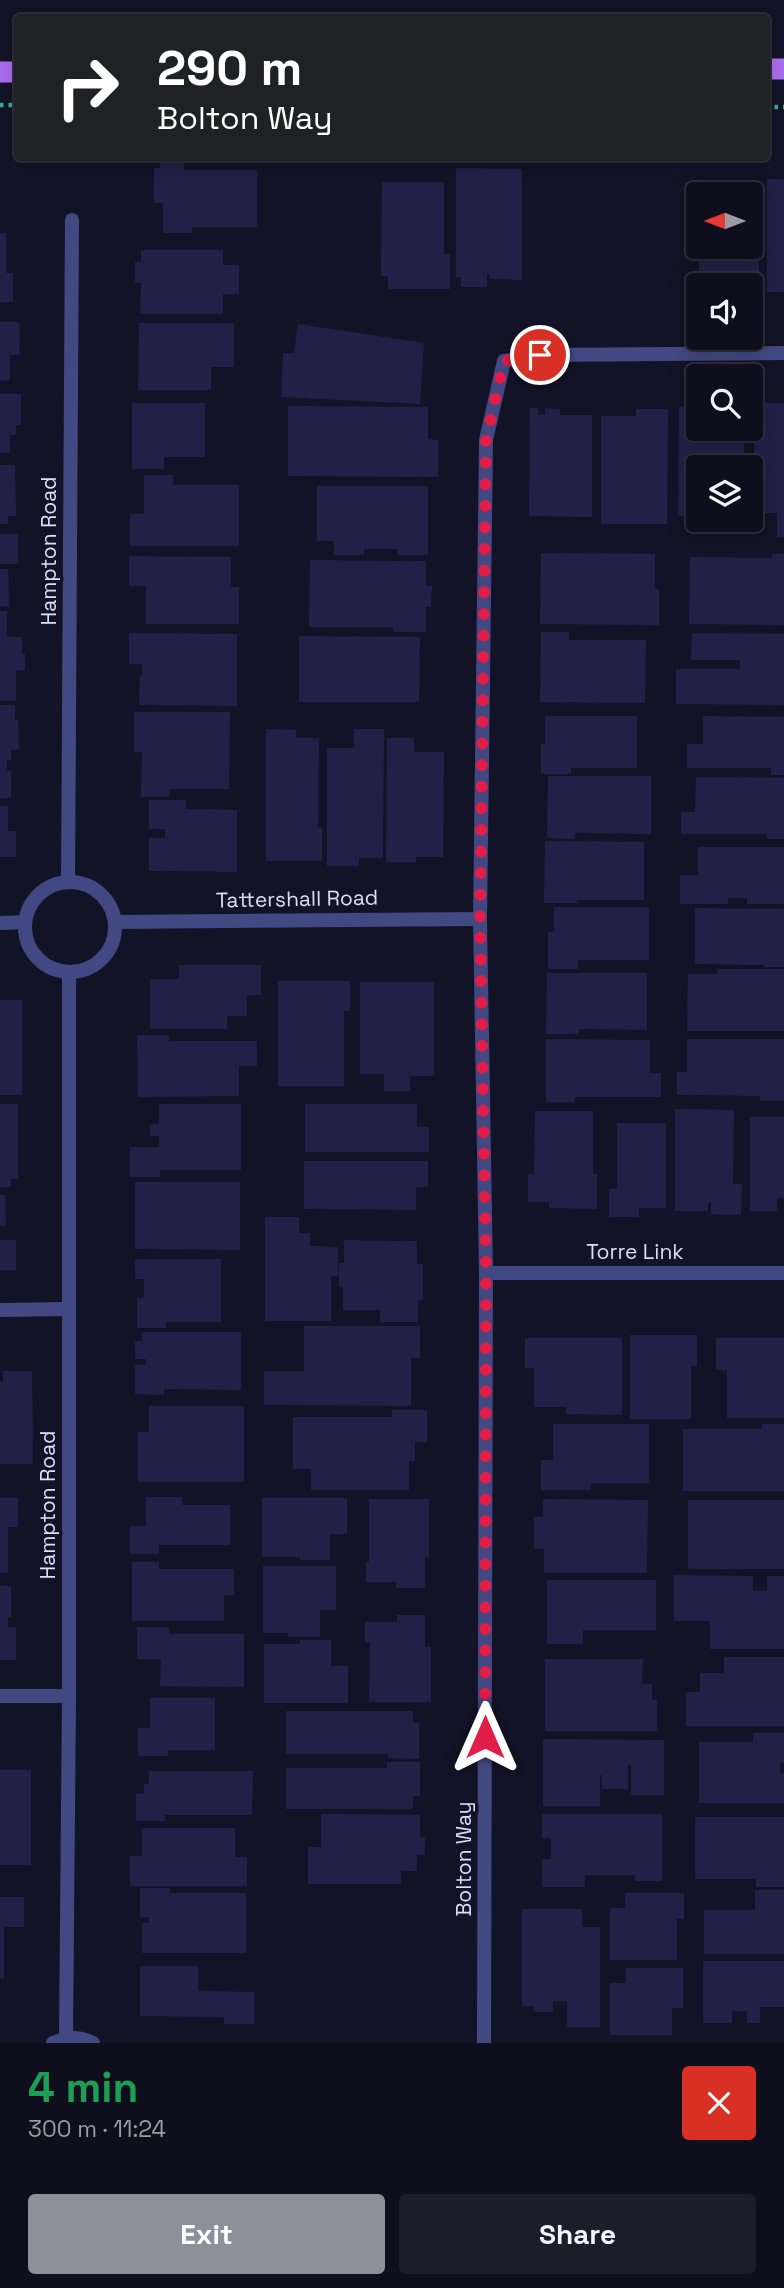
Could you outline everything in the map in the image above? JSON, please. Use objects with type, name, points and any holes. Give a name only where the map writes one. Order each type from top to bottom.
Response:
[{"type":"street","name":"Hampton Road","points":[[68,881],[72,220]]},
{"type":"street","name":"Bolton Way","points":[[484,2043],[486,1273],[480,919],[486,440],[504,361],[540,355],[784,353]]},
{"type":"street","points":[[68,881],[86,884],[99,892],[110,907],[115,922],[114,937],[99,961],[84,970],[69,972],[55,970],[36,957],[26,938],[25,922],[30,906],[39,894],[53,885],[68,881]]},
{"type":"street","name":"Tattershall Road","points":[[115,922],[480,919]]},
{"type":"street","points":[[0,923],[25,922]]},
{"type":"street","name":"Hampton Road","points":[[60,2040],[69,1696],[69,972]]},
{"type":"street","name":"Torre Link","points":[[486,1273],[784,1273]]},
{"type":"street","points":[[0,1310],[69,1310]]},
{"type":"street","points":[[0,1696],[69,1696]]},
{"type":"street","points":[[60,2040],[79,2037],[93,2043]]},
{"type":"building","points":[[161,161],[184,161],[184,170],[257,170],[257,227],[192,227],[192,233],[163,233],[163,203],[154,203],[154,168],[160,168]]},
{"type":"building","points":[[456,168],[522,169],[522,280],[490,279],[490,274],[487,274],[487,287],[461,287],[461,277],[456,277]]},
{"type":"building","points":[[767,179],[784,179],[784,292],[767,292]]},
{"type":"building","points":[[382,182],[444,182],[444,254],[450,254],[450,289],[388,289],[388,276],[381,276]]},
{"type":"building","points":[[0,233],[6,233],[6,273],[13,273],[13,302],[0,302]]},
{"type":"building","points":[[141,250],[223,250],[223,265],[239,265],[239,294],[223,294],[223,314],[140,314],[141,283],[135,283],[135,262],[141,262]]},
{"type":"building","points":[[699,259],[759,259],[759,273],[699,273]]},
{"type":"building","points":[[0,322],[19,322],[20,355],[10,355],[10,380],[0,381]]},
{"type":"building","points":[[139,323],[234,323],[234,367],[211,367],[211,390],[138,390]]},
{"type":"building","points":[[298,324],[424,343],[420,404],[281,397],[283,353],[294,353]]},
{"type":"building","points":[[0,394],[21,394],[21,425],[16,425],[16,435],[10,435],[10,453],[0,453]]},
{"type":"building","points":[[132,403],[205,403],[205,457],[164,457],[164,469],[132,469]]},
{"type":"building","points":[[763,403],[784,403],[784,537],[777,537],[777,513],[763,513],[763,455],[754,455],[754,441],[763,441]]},
{"type":"building","points":[[288,406],[428,407],[428,439],[438,440],[438,477],[288,476]]},
{"type":"building","points":[[679,407],[686,407],[686,441],[744,441],[744,455],[686,455],[686,516],[678,516]]},
{"type":"building","points":[[530,408],[538,408],[538,415],[545,415],[545,408],[560,409],[560,415],[592,415],[592,517],[529,516]]},
{"type":"building","points":[[636,409],[668,409],[667,524],[601,524],[601,416],[636,416]]},
{"type":"building","points":[[0,465],[15,465],[16,516],[8,516],[8,524],[0,524]]},
{"type":"building","points":[[144,475],[173,475],[173,485],[239,485],[239,546],[130,546],[130,514],[144,514]]},
{"type":"building","points":[[317,486],[428,486],[428,555],[398,555],[398,549],[364,549],[364,555],[334,555],[334,541],[317,541]]},
{"type":"building","points":[[0,534],[18,534],[18,564],[0,564]]},
{"type":"building","points":[[541,553],[655,554],[659,625],[540,624]]},
{"type":"building","points":[[772,554],[784,554],[784,625],[689,624],[690,557],[772,558]]},
{"type":"building","points":[[129,556],[231,557],[231,587],[239,587],[239,624],[146,624],[146,586],[129,586]]},
{"type":"building","points":[[310,560],[426,561],[426,586],[432,586],[431,607],[426,607],[426,632],[393,632],[393,627],[309,627]]},
{"type":"building","points":[[0,569],[8,569],[9,606],[0,606]]},
{"type":"building","points":[[0,611],[7,611],[7,637],[22,637],[25,670],[16,670],[16,701],[0,701]]},
{"type":"building","points":[[541,632],[569,632],[569,640],[646,640],[645,703],[540,702]]},
{"type":"building","points":[[129,633],[237,634],[237,706],[139,705],[142,664],[129,664]]},
{"type":"building","points":[[692,633],[784,634],[784,705],[676,704],[676,669],[740,669],[740,660],[691,660]]},
{"type":"building","points":[[299,636],[420,637],[419,702],[299,702]]},
{"type":"building","points":[[0,705],[15,705],[15,720],[18,719],[19,750],[11,750],[11,760],[7,760],[7,771],[11,771],[11,798],[0,798]]},
{"type":"building","points":[[134,712],[230,712],[229,789],[170,789],[169,797],[141,797],[142,752],[134,752]]},
{"type":"building","points":[[545,716],[637,716],[637,768],[571,768],[571,774],[541,774]]},
{"type":"building","points":[[703,716],[784,717],[784,775],[771,775],[771,768],[687,768],[687,744],[703,744]]},
{"type":"building","points":[[266,729],[296,730],[296,738],[319,738],[318,828],[322,828],[322,861],[266,861]]},
{"type":"building","points":[[354,729],[384,729],[383,858],[359,858],[359,866],[327,866],[327,748],[354,748]]},
{"type":"building","points":[[387,738],[414,738],[414,752],[444,752],[443,857],[416,857],[416,862],[386,862]]},
{"type":"building","points":[[548,776],[651,776],[651,834],[575,833],[575,839],[547,838]]},
{"type":"building","points":[[696,777],[784,778],[784,839],[767,839],[767,834],[681,834],[681,812],[695,812]]},
{"type":"building","points":[[149,800],[186,800],[186,809],[237,810],[237,872],[149,871],[149,838],[165,838],[165,829],[149,829]]},
{"type":"building","points":[[0,806],[8,806],[8,831],[16,831],[16,857],[0,857]]},
{"type":"building","points":[[545,841],[644,842],[644,900],[544,903]]},
{"type":"building","points":[[698,847],[784,847],[784,904],[747,904],[747,898],[728,898],[728,904],[680,904],[680,875],[698,875]]},
{"type":"building","points":[[554,907],[649,907],[649,960],[578,960],[578,969],[548,969],[548,932],[554,932]]},
{"type":"building","points":[[695,908],[784,909],[784,967],[695,964]]},
{"type":"building","points":[[179,965],[261,965],[261,995],[247,995],[247,1016],[227,1016],[227,1029],[150,1029],[150,979],[179,979]]},
{"type":"building","points":[[717,969],[784,969],[784,1031],[687,1031],[688,974],[717,974]]},
{"type":"building","points":[[547,973],[647,973],[647,1030],[579,1029],[579,1034],[546,1034]]},
{"type":"building","points":[[278,981],[350,981],[350,1011],[344,1011],[344,1086],[278,1086]]},
{"type":"building","points":[[360,982],[434,982],[434,1076],[410,1076],[410,1091],[384,1091],[384,1074],[360,1074]]},
{"type":"building","points":[[0,1000],[22,1000],[22,1095],[0,1095]]},
{"type":"building","points":[[137,1035],[169,1035],[169,1041],[257,1041],[257,1066],[239,1066],[239,1096],[138,1097]]},
{"type":"building","points":[[546,1039],[650,1040],[650,1073],[661,1073],[661,1097],[575,1097],[575,1102],[546,1102]]},
{"type":"building","points":[[687,1039],[784,1039],[784,1101],[760,1101],[760,1096],[677,1095],[677,1072],[687,1072]]},
{"type":"building","points":[[0,1104],[18,1104],[18,1179],[11,1179],[11,1187],[0,1187]]},
{"type":"building","points":[[159,1104],[241,1104],[241,1170],[160,1170],[160,1177],[130,1177],[130,1147],[159,1147],[159,1136],[150,1136],[150,1124],[159,1124]]},
{"type":"building","points":[[305,1104],[417,1104],[417,1127],[429,1127],[429,1152],[305,1152]]},
{"type":"building","points":[[675,1109],[734,1110],[733,1184],[742,1184],[741,1215],[711,1214],[711,1202],[708,1202],[708,1211],[675,1211]]},
{"type":"building","points":[[535,1111],[593,1111],[593,1174],[597,1174],[597,1209],[549,1208],[549,1202],[528,1202],[528,1174],[534,1174]]},
{"type":"building","points":[[750,1117],[784,1117],[784,1198],[777,1198],[777,1211],[750,1211]]},
{"type":"building","points":[[617,1123],[666,1123],[666,1208],[639,1208],[639,1217],[609,1217],[609,1189],[617,1189]]},
{"type":"building","points":[[304,1161],[428,1161],[428,1187],[416,1187],[416,1210],[304,1209]]},
{"type":"building","points":[[135,1182],[240,1182],[240,1250],[135,1249]]},
{"type":"building","points":[[0,1195],[5,1195],[6,1226],[0,1226]]},
{"type":"building","points":[[265,1217],[299,1217],[299,1233],[310,1233],[310,1246],[338,1247],[338,1276],[331,1276],[331,1321],[265,1321]]},
{"type":"building","points":[[0,1240],[16,1240],[16,1270],[0,1270]]},
{"type":"building","points":[[344,1240],[417,1241],[417,1264],[423,1264],[423,1300],[418,1300],[418,1322],[380,1322],[380,1310],[343,1310],[339,1263],[344,1263]]},
{"type":"building","points":[[135,1259],[221,1259],[221,1322],[166,1322],[166,1328],[137,1328],[137,1298],[144,1298],[144,1279],[135,1279]]},
{"type":"building","points":[[304,1326],[420,1326],[420,1358],[411,1358],[411,1406],[264,1405],[264,1371],[304,1371]]},
{"type":"building","points":[[142,1332],[241,1332],[241,1390],[164,1389],[164,1395],[135,1394],[135,1365],[146,1365],[146,1359],[135,1359],[135,1341],[142,1341]]},
{"type":"building","points":[[630,1335],[697,1335],[697,1366],[691,1366],[691,1419],[630,1419]]},
{"type":"building","points":[[525,1338],[622,1338],[622,1415],[566,1414],[566,1407],[534,1407],[534,1368],[525,1368]]},
{"type":"building","points":[[716,1338],[784,1338],[784,1418],[727,1418],[727,1370],[716,1370]]},
{"type":"building","points":[[3,1371],[32,1371],[33,1464],[0,1464],[0,1382],[3,1382]]},
{"type":"building","points":[[149,1406],[244,1406],[244,1482],[138,1482],[138,1432],[149,1432]]},
{"type":"building","points":[[392,1410],[427,1410],[427,1442],[415,1442],[415,1461],[409,1461],[409,1490],[311,1490],[311,1469],[293,1469],[293,1417],[392,1417]]},
{"type":"building","points":[[553,1424],[649,1424],[649,1483],[591,1483],[591,1490],[541,1490],[541,1460],[553,1460]]},
{"type":"building","points":[[762,1424],[784,1424],[784,1491],[683,1491],[683,1429],[762,1429]]},
{"type":"building","points":[[146,1497],[182,1497],[182,1505],[230,1505],[230,1545],[159,1545],[159,1554],[130,1554],[130,1526],[146,1526]]},
{"type":"building","points":[[0,1498],[18,1498],[18,1527],[8,1527],[8,1573],[0,1573]]},
{"type":"building","points":[[262,1498],[347,1498],[347,1534],[330,1534],[330,1560],[262,1557]]},
{"type":"building","points":[[369,1499],[429,1499],[429,1557],[425,1557],[425,1588],[396,1588],[396,1582],[366,1582],[366,1562],[369,1562]]},
{"type":"building","points":[[543,1499],[648,1500],[647,1573],[544,1573],[544,1549],[534,1549],[534,1517],[543,1517]]},
{"type":"building","points":[[688,1500],[784,1500],[784,1569],[688,1569]]},
{"type":"building","points":[[132,1562],[159,1562],[159,1569],[234,1569],[234,1595],[224,1595],[224,1621],[132,1621]]},
{"type":"building","points":[[263,1566],[336,1566],[336,1610],[320,1610],[320,1637],[288,1637],[288,1633],[263,1633]]},
{"type":"building","points":[[674,1575],[753,1576],[753,1591],[767,1591],[767,1576],[784,1576],[784,1649],[710,1649],[710,1621],[674,1621]]},
{"type":"building","points":[[547,1580],[656,1580],[656,1630],[583,1630],[583,1644],[547,1644]]},
{"type":"building","points":[[0,1586],[11,1586],[11,1617],[8,1617],[8,1627],[16,1627],[16,1660],[0,1660]]},
{"type":"building","points":[[397,1615],[425,1615],[425,1647],[431,1647],[431,1702],[369,1702],[370,1642],[365,1642],[365,1622],[397,1622]]},
{"type":"building","points":[[137,1627],[169,1627],[169,1634],[244,1634],[244,1687],[160,1686],[161,1659],[137,1659]]},
{"type":"building","points":[[300,1640],[331,1640],[331,1666],[348,1666],[348,1703],[264,1703],[264,1644],[300,1644]]},
{"type":"building","points":[[724,1657],[784,1657],[784,1726],[686,1726],[686,1692],[700,1692],[700,1673],[724,1673]]},
{"type":"building","points":[[545,1659],[643,1659],[642,1684],[652,1684],[652,1700],[657,1700],[657,1731],[545,1731]]},
{"type":"building","points":[[150,1698],[215,1698],[215,1750],[168,1750],[168,1756],[138,1756],[138,1728],[150,1728]]},
{"type":"building","points":[[286,1711],[413,1711],[413,1723],[419,1723],[419,1759],[388,1758],[388,1754],[286,1754]]},
{"type":"building","points":[[753,1733],[784,1733],[784,1763],[780,1763],[780,1773],[784,1773],[784,1803],[699,1803],[699,1742],[753,1742]]},
{"type":"building","points":[[543,1739],[664,1740],[664,1795],[631,1795],[631,1765],[628,1765],[628,1789],[602,1789],[600,1775],[600,1806],[543,1806]]},
{"type":"building","points":[[387,1762],[420,1762],[420,1796],[413,1796],[413,1809],[286,1809],[286,1768],[387,1768]]},
{"type":"building","points":[[0,1770],[31,1770],[31,1865],[0,1865]]},
{"type":"building","points":[[149,1771],[253,1771],[252,1815],[165,1815],[165,1821],[136,1821],[136,1794],[144,1794],[144,1784],[149,1784]]},
{"type":"building","points":[[321,1814],[420,1815],[420,1837],[425,1837],[425,1855],[417,1855],[417,1871],[401,1871],[401,1884],[308,1884],[308,1847],[321,1847]]},
{"type":"building","points":[[542,1814],[662,1814],[662,1881],[635,1881],[635,1875],[585,1875],[585,1887],[542,1887],[542,1859],[551,1859],[551,1838],[542,1838]]},
{"type":"building","points":[[695,1817],[784,1817],[784,1887],[756,1887],[756,1879],[695,1879]]},
{"type":"building","points":[[142,1828],[235,1828],[235,1857],[247,1857],[247,1886],[130,1886],[130,1856],[142,1856]]},
{"type":"building","points":[[140,1888],[170,1888],[170,1893],[246,1893],[246,1953],[142,1953],[142,1923],[149,1923],[149,1917],[140,1917]]},
{"type":"building","points":[[755,1890],[784,1890],[784,1954],[704,1954],[704,1910],[755,1910]]},
{"type":"building","points":[[625,1893],[684,1893],[684,1919],[677,1919],[677,1960],[610,1960],[610,1908],[625,1908]]},
{"type":"building","points":[[0,1897],[24,1897],[24,1927],[4,1927],[4,1979],[0,1979]]},
{"type":"building","points":[[522,1909],[582,1909],[582,1927],[600,1927],[600,2027],[567,2027],[567,2001],[553,2001],[553,2012],[534,2012],[534,2006],[522,2006]]},
{"type":"building","points":[[703,1961],[784,1961],[784,2007],[760,2007],[760,2023],[747,2023],[747,2011],[732,2011],[732,2023],[703,2023]]},
{"type":"building","points":[[140,1966],[198,1966],[198,1991],[254,1992],[254,2024],[224,2024],[224,2017],[140,2016]]},
{"type":"building","points":[[626,1968],[683,1968],[683,2008],[672,2008],[672,2035],[610,2035],[610,1983],[626,1983]]},
{"type":"route","points":[[485,1737],[486,1273],[480,919],[486,440],[504,361],[540,355]]}]
